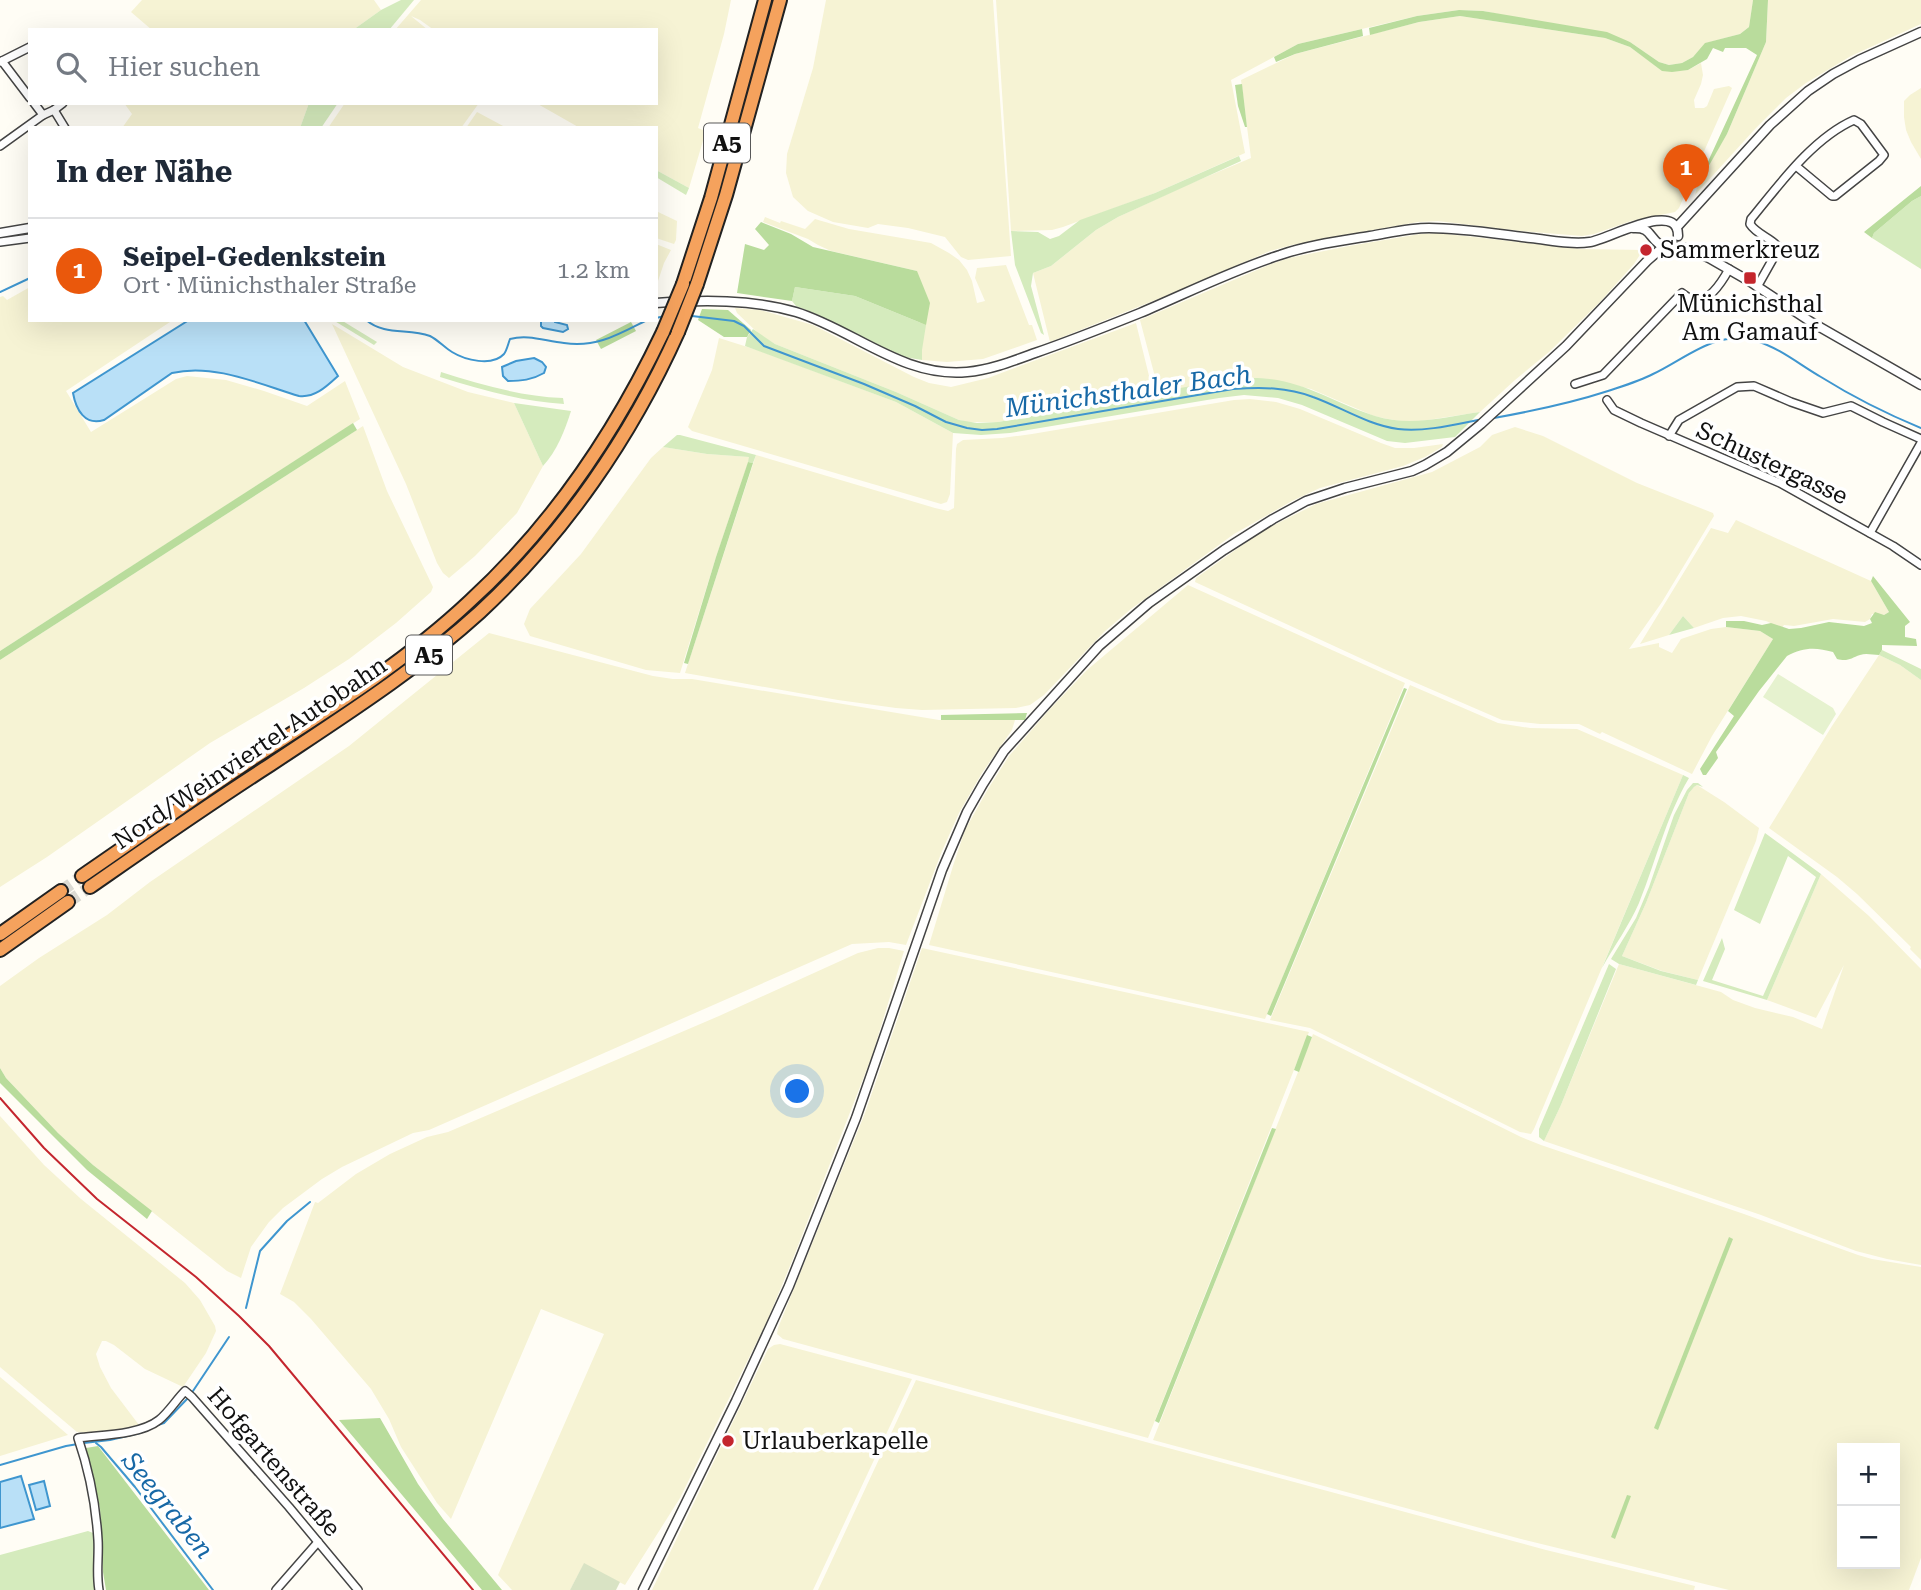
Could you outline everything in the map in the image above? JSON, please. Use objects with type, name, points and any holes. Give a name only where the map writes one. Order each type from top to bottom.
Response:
[{"type":"highway","name":"Nord/Weinviertel Autobahn","points":[[765,0],[711,198],[683,284],[633,392],[584,470],[529,541],[471,601],[424,642],[379,676],[175,811],[86,882],[409,671],[481,610],[540,549],[596,479],[642,405],[678,332],[697,284],[726,195],[780,0]]},
{"type":"highway","points":[[0,934],[65,897],[0,950]]},
{"type":"street","points":[[643,1590],[789,1286],[856,1118],[942,870],[967,812],[999,758],[1037,712],[1099,646],[1149,603],[1224,550],[1307,501],[1345,488],[1399,475],[1425,465],[1447,452],[1481,425],[1573,338],[1647,261],[1667,245],[1690,211],[1770,125],[1808,91],[1852,64],[1921,32]]},
{"type":"street","points":[[28,48],[1,62],[28,96]]},
{"type":"street","points":[[36,105],[43,115]]},
{"type":"street","points":[[0,146],[60,105]]},
{"type":"street","points":[[54,110],[64,126]]},
{"type":"street","points":[[1758,287],[1779,248],[1754,229],[1750,224],[1751,219],[1796,166],[1829,135],[1854,120],[1861,124],[1884,155],[1835,196],[1796,166]]},
{"type":"street","points":[[658,303],[736,303],[782,309],[815,320],[906,364],[936,371],[963,373],[1011,362],[1098,331],[1264,260],[1302,249],[1429,228],[1586,243],[1640,224],[1674,219],[1690,211]]},
{"type":"street","points":[[1647,261],[1653,227],[1663,220],[1670,220],[1690,248]]},
{"type":"street","points":[[0,233],[28,228]]},
{"type":"street","points":[[1627,229],[1640,228],[1653,236],[1656,242],[1690,248],[1921,385]]},
{"type":"street","points":[[0,242],[28,238]]},
{"type":"street","points":[[1575,384],[1603,375],[1682,293],[1696,303],[1704,300],[1729,269]]},
{"type":"street","points":[[1669,436],[1679,420],[1737,387],[1754,386],[1823,412],[1852,406],[1921,441],[1870,533]]},
{"type":"street","name":"Schustergasse","points":[[1607,400],[1614,410],[1780,483],[1921,565]]},
{"type":"street","name":"Hofgartenstraße","points":[[99,1590],[97,1525],[80,1443],[157,1422],[184,1391],[358,1590]]},
{"type":"street","points":[[276,1590],[318,1542]]},
{"type":"shaded area","points":[[142,0],[374,0],[381,10],[356,28],[150,28],[131,12]]},
{"type":"shaded area","points":[[421,0],[731,0],[698,128],[705,131],[705,134],[689,188],[658,171],[658,126],[576,126],[540,105],[658,105],[658,28],[431,28],[411,16],[426,28],[397,28]]},
{"type":"shaded area","points":[[826,0],[993,0],[1011,256],[968,260],[961,257],[945,237],[908,228],[878,224],[868,228],[833,222],[808,211],[793,197],[786,173],[787,154],[813,68]]},
{"type":"shaded area","points":[[996,0],[1753,0],[1749,27],[1740,34],[1706,43],[1693,57],[1682,63],[1669,65],[1659,62],[1630,42],[1484,11],[1459,10],[1417,16],[1298,44],[1231,80],[1245,153],[1155,193],[1063,227],[1052,230],[1011,231]]},
{"type":"shaded area","points":[[1768,0],[1921,0],[1921,24],[1851,56],[1786,98],[1695,195],[1699,180],[1727,134],[1766,42]]},
{"type":"shaded area","points":[[1460,16],[1605,38],[1630,47],[1663,71],[1688,70],[1701,63],[1703,75],[1694,100],[1695,108],[1707,106],[1714,89],[1729,86],[1732,88],[1679,208],[1675,212],[1631,221],[1582,236],[1438,221],[1418,222],[1292,245],[1270,251],[1050,342],[1033,273],[1051,266],[1096,230],[1118,217],[1251,158],[1241,80],[1295,54],[1419,22]]},
{"type":"shaded area","points":[[1921,88],[1921,159],[1906,130],[1904,101]]},
{"type":"shaded area","points":[[125,105],[308,105],[301,126],[123,126],[132,114]]},
{"type":"shaded area","points":[[344,105],[478,105],[462,126],[329,126]]},
{"type":"shaded area","points":[[477,112],[503,126],[467,126]]},
{"type":"shaded area","points":[[658,212],[677,221],[674,244],[658,239]]},
{"type":"shaded area","points":[[765,217],[805,229],[815,219],[849,229],[931,243],[959,260],[967,270],[977,303],[985,301],[975,278],[977,268],[1006,265],[1037,340],[983,359],[947,362],[922,360],[917,271],[831,251],[763,222]]},
{"type":"shaded area","points":[[1438,233],[1581,249],[1643,250],[1599,303],[1549,352],[1480,412],[1406,422],[1374,416],[1311,389],[1268,379],[1247,378],[1159,392],[1140,320],[1289,258]]},
{"type":"shaded area","points":[[658,245],[671,250],[658,281]]},
{"type":"shaded area","points":[[28,288],[28,322],[170,322],[66,391],[91,432],[176,379],[187,376],[226,380],[307,406],[345,381],[360,419],[0,651],[0,297],[3,296],[7,300]]},
{"type":"shaded area","points":[[735,308],[760,310],[813,325],[914,377],[951,387],[988,378],[1136,323],[1153,392],[998,422],[967,422],[775,344],[759,334]]},
{"type":"shaded area","points":[[332,324],[403,367],[468,392],[514,403],[543,466],[517,513],[449,578],[437,563],[406,484]]},
{"type":"shaded area","points":[[719,338],[896,402],[953,433],[950,494],[947,502],[941,504],[692,431],[688,427],[712,370]]},
{"type":"shaded area","points":[[1250,399],[1276,402],[1300,409],[1395,448],[1443,444],[1425,457],[1403,466],[1320,488],[1234,534],[1131,609],[1104,632],[1044,695],[1030,705],[1016,708],[896,708],[685,673],[756,455],[948,511],[954,508],[956,449],[957,444],[963,440],[1032,434]]},
{"type":"shaded area","points":[[363,426],[387,491],[433,587],[431,592],[349,659],[210,743],[0,887],[0,660]]},
{"type":"shaded area","points":[[1515,427],[1543,436],[1637,483],[1713,513],[1714,516],[1662,602],[1629,649],[1659,643],[1659,647],[1672,653],[1681,639],[1726,627],[1760,631],[1773,639],[1712,736],[1692,774],[1579,724],[1502,720],[1195,582],[1196,578],[1262,531],[1316,504],[1432,472],[1480,447],[1492,435]]},
{"type":"shaded area","points":[[663,447],[750,457],[680,673],[646,670],[530,636],[524,624],[530,609],[581,554],[651,458]]},
{"type":"shaded area","points":[[1736,520],[1871,581],[1889,612],[1884,615],[1872,614],[1865,622],[1833,619],[1794,626],[1784,625],[1782,628],[1766,621],[1741,616],[1723,618],[1694,628],[1683,616],[1669,635],[1640,644],[1711,528],[1728,533]]},
{"type":"shaded area","points":[[1188,585],[1405,683],[1265,1019],[929,945],[965,830],[1009,756],[1087,670]]},
{"type":"shaded area","points":[[489,633],[653,676],[692,679],[939,720],[1015,720],[1012,730],[982,773],[959,813],[906,945],[889,942],[852,944],[429,1130],[413,1133],[342,1167],[283,1208],[269,1222],[251,1247],[241,1278],[227,1271],[93,1165],[58,1133],[6,1078],[0,1068],[0,986],[107,915],[150,882],[349,746]]},
{"type":"shaded area","points":[[1879,655],[1900,665],[1921,680],[1921,960],[1857,894],[1769,828]]},
{"type":"shaded area","points":[[1410,685],[1498,723],[1530,728],[1577,729],[1683,775],[1531,1134],[1520,1132],[1310,1028],[1270,1020]]},
{"type":"shaded area","points":[[1697,785],[1759,828],[1698,980],[1662,971],[1622,956],[1689,793]]},
{"type":"shaded area","points":[[1821,874],[1869,916],[1921,969],[1921,1265],[1856,1251],[1761,1215],[1544,1141],[1619,964],[1721,992],[1733,1000],[1793,1017],[1822,1029],[1844,965],[1816,1018],[1767,1000]]},
{"type":"shaded area","points":[[878,948],[904,951],[872,1056],[768,1319],[680,1498],[625,1585],[584,1564],[570,1590],[512,1590],[498,1575],[604,1334],[541,1309],[451,1519],[437,1503],[401,1447],[389,1419],[371,1389],[311,1319],[294,1302],[280,1294],[315,1202],[318,1203],[356,1174],[390,1154],[427,1137],[448,1132],[719,1016],[858,953]]},
{"type":"shaded area","points":[[922,948],[1309,1032],[1148,1438],[783,1339],[777,1334],[865,1113]]},
{"type":"shaded area","points":[[1313,1034],[1541,1145],[1858,1255],[1921,1267],[1921,1558],[1909,1590],[1729,1590],[1521,1539],[1153,1440]]},
{"type":"shaded area","points":[[0,1116],[44,1165],[81,1199],[185,1283],[200,1300],[215,1326],[216,1331],[206,1353],[183,1387],[145,1369],[114,1345],[102,1341],[96,1354],[100,1367],[111,1388],[139,1425],[92,1433],[77,1432],[0,1367]]},
{"type":"shaded area","points":[[780,1344],[912,1379],[813,1590],[652,1590],[768,1349]]},
{"type":"shaded area","points":[[0,1377],[24,1397],[68,1435],[0,1456]]},
{"type":"shaded area","points":[[916,1380],[1546,1550],[1695,1586],[1694,1590],[818,1590]]},
{"type":"green space","points":[[401,0],[414,0],[391,28],[356,28]]},
{"type":"green space","points":[[1753,0],[1768,0],[1766,42],[1727,134],[1707,169],[1705,168],[1757,55],[1746,48],[1725,48],[1723,52],[1713,48],[1707,59],[1688,70],[1672,72],[1662,71],[1630,47],[1605,38],[1460,16],[1419,22],[1370,35],[1369,28],[1417,16],[1459,10],[1483,11],[1607,32],[1669,65],[1682,63],[1693,57],[1705,43],[1740,34],[1749,27]]},
{"type":"green space","points":[[1362,29],[1363,36],[1295,54],[1276,62],[1274,57],[1298,44]]},
{"type":"green space","points":[[1242,84],[1247,127],[1238,106],[1235,85]]},
{"type":"green space","points":[[308,105],[337,105],[322,126],[301,126]]},
{"type":"green space","points":[[1239,156],[1241,161],[1118,217],[1096,230],[1051,266],[1033,273],[1031,286],[1044,335],[1041,333],[1015,265],[1011,231],[1038,232],[1050,239],[1059,236],[1080,220],[1155,193]]},
{"type":"green space","points":[[658,171],[689,188],[686,195],[658,178]]},
{"type":"green space","points":[[1921,186],[1921,196],[1874,233],[1872,238],[1864,232]]},
{"type":"green space","points":[[1921,196],[1921,269],[1872,238],[1874,233]]},
{"type":"green space","points":[[761,222],[791,234],[813,247],[917,271],[930,303],[926,325],[855,296],[795,287],[792,301],[737,293],[745,244],[764,250],[769,245],[755,229]]},
{"type":"green space","points":[[795,287],[855,296],[926,325],[922,360],[904,357],[796,306],[792,301]]},
{"type":"green space","points":[[702,309],[728,310],[751,330],[747,337],[724,337],[698,320]]},
{"type":"green space","points":[[336,322],[344,322],[377,342],[374,345]]},
{"type":"green space","points":[[631,322],[636,331],[601,349],[596,340]]},
{"type":"green space","points":[[753,329],[775,344],[959,420],[977,423],[998,422],[1162,391],[1249,378],[1300,386],[1375,416],[1401,421],[1480,412],[1455,437],[1405,443],[1387,441],[1302,405],[1278,398],[1244,395],[1010,433],[953,433],[896,402],[745,346]]},
{"type":"green space","points":[[441,372],[501,389],[563,398],[564,404],[533,401],[486,390],[440,377]]},
{"type":"green space","points":[[514,403],[571,411],[556,447],[543,466]]},
{"type":"green space","points":[[353,423],[357,430],[0,660],[0,651]]},
{"type":"green space","points":[[677,435],[756,455],[753,463],[748,462],[749,457],[663,447]]},
{"type":"green space","points":[[748,462],[753,463],[688,664],[684,663],[716,557]]},
{"type":"green space","points":[[1873,576],[1910,622],[1905,626],[1905,637],[1916,639],[1917,646],[1882,645],[1879,655],[1862,654],[1844,660],[1837,659],[1833,652],[1815,649],[1804,649],[1787,656],[1759,691],[1716,752],[1718,758],[1706,775],[1703,775],[1700,769],[1734,716],[1728,711],[1773,639],[1760,631],[1726,627],[1726,621],[1762,625],[1771,623],[1789,629],[1829,622],[1864,626],[1872,623],[1870,619],[1875,612],[1884,615],[1889,612],[1871,581]]},
{"type":"green space","points":[[1683,616],[1694,628],[1669,635]]},
{"type":"green space","points":[[1882,650],[1921,669],[1921,680],[1900,665],[1879,655]]},
{"type":"green space","points":[[1778,674],[1833,708],[1836,714],[1823,735],[1763,697]]},
{"type":"green space","points":[[1404,688],[1407,689],[1271,1016],[1267,1014]]},
{"type":"green space","points":[[1027,713],[1025,720],[941,720],[941,715]]},
{"type":"green space","points":[[1683,775],[1689,778],[1668,824],[1639,903],[1602,968]]},
{"type":"green space","points":[[1693,783],[1703,787],[1697,785],[1689,793],[1622,956],[1661,971],[1698,980],[1696,985],[1619,964],[1611,959],[1636,918],[1674,815]]},
{"type":"green space","points":[[1765,833],[1821,874],[1767,1000],[1703,981],[1722,938],[1725,949],[1712,980],[1763,996],[1816,877],[1788,856],[1760,924],[1734,910]]},
{"type":"green space","points":[[1609,964],[1616,969],[1544,1141],[1539,1137],[1539,1129]]},
{"type":"green space","points":[[1307,1035],[1312,1037],[1299,1072],[1294,1070]]},
{"type":"green space","points":[[0,1068],[6,1078],[58,1133],[93,1165],[152,1211],[147,1219],[87,1170],[0,1083]]},
{"type":"green space","points":[[1272,1128],[1276,1129],[1159,1423],[1155,1421]]},
{"type":"green space","points":[[1729,1237],[1733,1239],[1658,1430],[1654,1428]]},
{"type":"green space","points":[[380,1418],[418,1484],[443,1519],[502,1590],[482,1590],[339,1420]]},
{"type":"green space","points":[[98,1446],[209,1590],[106,1590],[100,1508],[86,1448]]},
{"type":"green space","points":[[1627,1495],[1631,1496],[1615,1539],[1611,1537]]},
{"type":"green space","points":[[88,1531],[93,1533],[94,1540],[95,1590],[0,1590],[0,1555]]},
{"type":"green space","points":[[584,1563],[620,1582],[616,1590],[570,1590]]},
{"type":"water","points":[[186,322],[305,322],[338,376],[320,390],[299,396],[220,373],[172,373],[104,420],[97,421],[82,415],[73,393]]},
{"type":"water","points":[[541,322],[555,322],[567,325],[568,329],[563,332],[541,326]]},
{"type":"water","points":[[534,358],[546,367],[544,373],[517,381],[508,381],[503,376],[502,367]]},
{"type":"water","points":[[21,1476],[34,1519],[0,1528],[0,1482]]},
{"type":"water","points":[[44,1481],[50,1506],[36,1510],[29,1485]]},
{"type":"waterway","name":"Münichsthaler Bach","points":[[0,292],[28,279]]},
{"type":"waterway","name":"Münichsthaler Bach","points":[[658,318],[665,316]]},
{"type":"waterway","name":"Münichsthaler Bach","points":[[692,316],[734,321],[744,326],[764,346],[864,384],[946,422],[982,430],[1233,389],[1254,388],[1303,394],[1365,420],[1398,429],[1428,429],[1478,420]]},
{"type":"waterway","name":"Münichsthaler Bach","points":[[369,322],[389,330],[430,336],[457,355],[486,361],[504,354],[510,339],[530,338],[576,344],[597,342],[643,322]]},
{"type":"waterway","name":"Münichsthaler Bach","points":[[1494,418],[1608,391],[1648,377],[1702,347],[1741,338],[1773,348],[1858,398],[1921,428]]},
{"type":"waterway","points":[[246,1308],[260,1251],[287,1221],[310,1202]]},
{"type":"waterway","points":[[191,1394],[229,1337]]},
{"type":"waterway","points":[[155,1426],[164,1423],[187,1399]]},
{"type":"waterway","points":[[84,1443],[140,1433]]},
{"type":"waterway","name":"Seegraben","points":[[96,1443],[135,1487],[213,1590]]},
{"type":"waterway","points":[[0,1465],[78,1444]]},
{"type":"tunnel","points":[[61,891],[82,876]]},
{"type":"tunnel","points":[[68,902],[90,887]]},
{"type":"railway","points":[[0,1098],[44,1148],[97,1199],[196,1277],[269,1346],[473,1590]]},
{"type":"place","name":"Seipel-Gedenkstein","points":[[1686,202]]},
{"type":"place","name":"Sammerkreuz","points":[[1646,250]]},
{"type":"place","name":"Münichsthal Am Gamauf","points":[[1750,278]]},
{"type":"place","name":"Urlauberkapelle","points":[[728,1441]]}]
